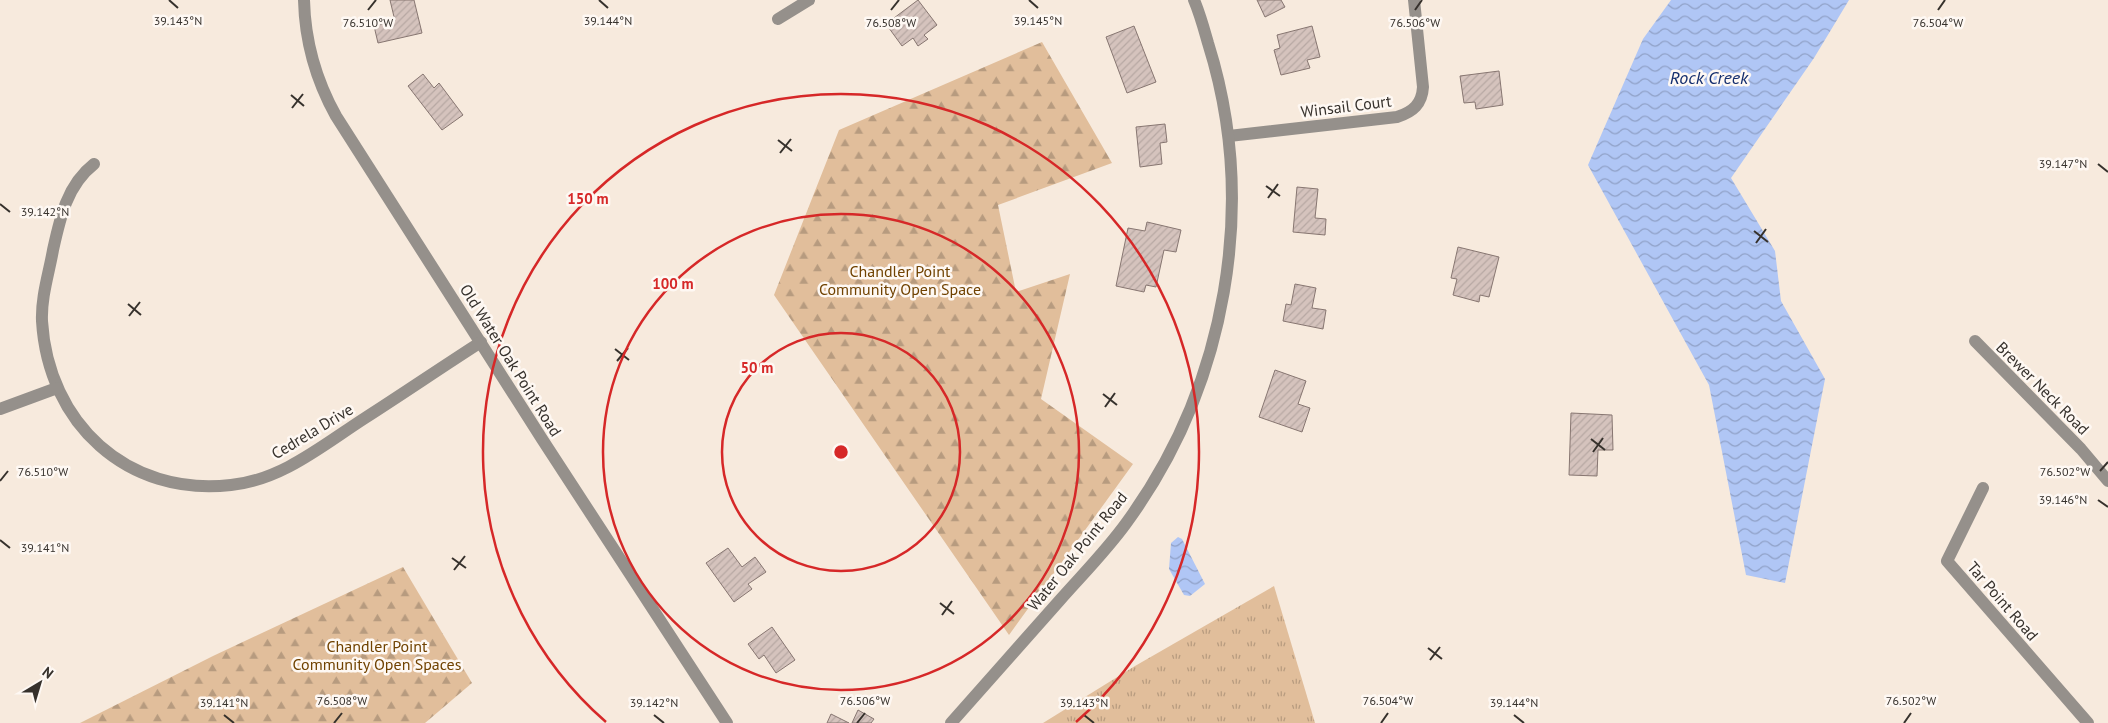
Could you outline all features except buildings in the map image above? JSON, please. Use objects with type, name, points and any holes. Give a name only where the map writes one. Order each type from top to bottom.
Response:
[{"type":"street","name":"Old Water Oak Point Road","points":[[304,0],[307,35],[323,93],[542,440],[727,723]]},
{"type":"street","points":[[778,20],[809,0]]},
{"type":"street","name":"Water Oak Point Road","points":[[951,723],[1127,522],[1159,470],[1194,402],[1207,364],[1218,320],[1230,251],[1232,207],[1229,136],[1216,70],[1194,0]]},
{"type":"street","name":"Winsail Court","points":[[1229,136],[1397,117],[1408,113],[1416,107],[1422,97],[1423,87],[1414,0]]},
{"type":"street","name":"Cedrela Drive","points":[[94,164],[82,174],[67,198],[55,241],[44,297],[42,319],[44,339],[56,388],[67,408],[99,446],[118,461],[137,471],[182,485],[232,485],[257,480],[304,458],[481,342]]},
{"type":"street","name":"Brewer Neck Road","points":[[1975,341],[2081,449],[2108,481]]},
{"type":"street","points":[[0,409],[56,388]]},
{"type":"street","name":"Tar Point Road","points":[[1983,488],[1947,561],[2088,723]]},
{"type":"green space","name":"Chandler Point Community Open Space","points":[[1042,42],[1112,163],[998,205],[1016,292],[1070,274],[1041,399],[1133,464],[1009,635],[774,295],[839,130]]},
{"type":"green space","name":"Chandler Point Community Open Spaces","points":[[403,567],[472,683],[425,723],[80,723],[213,656]]},
{"type":"green space","points":[[1274,586],[1315,723],[1043,723],[1135,666]]},
{"type":"water","name":"Rock Creek","points":[[1671,0],[1849,0],[1814,58],[1731,178],[1775,251],[1781,301],[1825,379],[1785,583],[1746,575],[1709,385],[1588,165],[1643,39]]},
{"type":"water","points":[[1178,537],[1182,539],[1205,584],[1190,596],[1184,595],[1169,569],[1171,543]]}]
